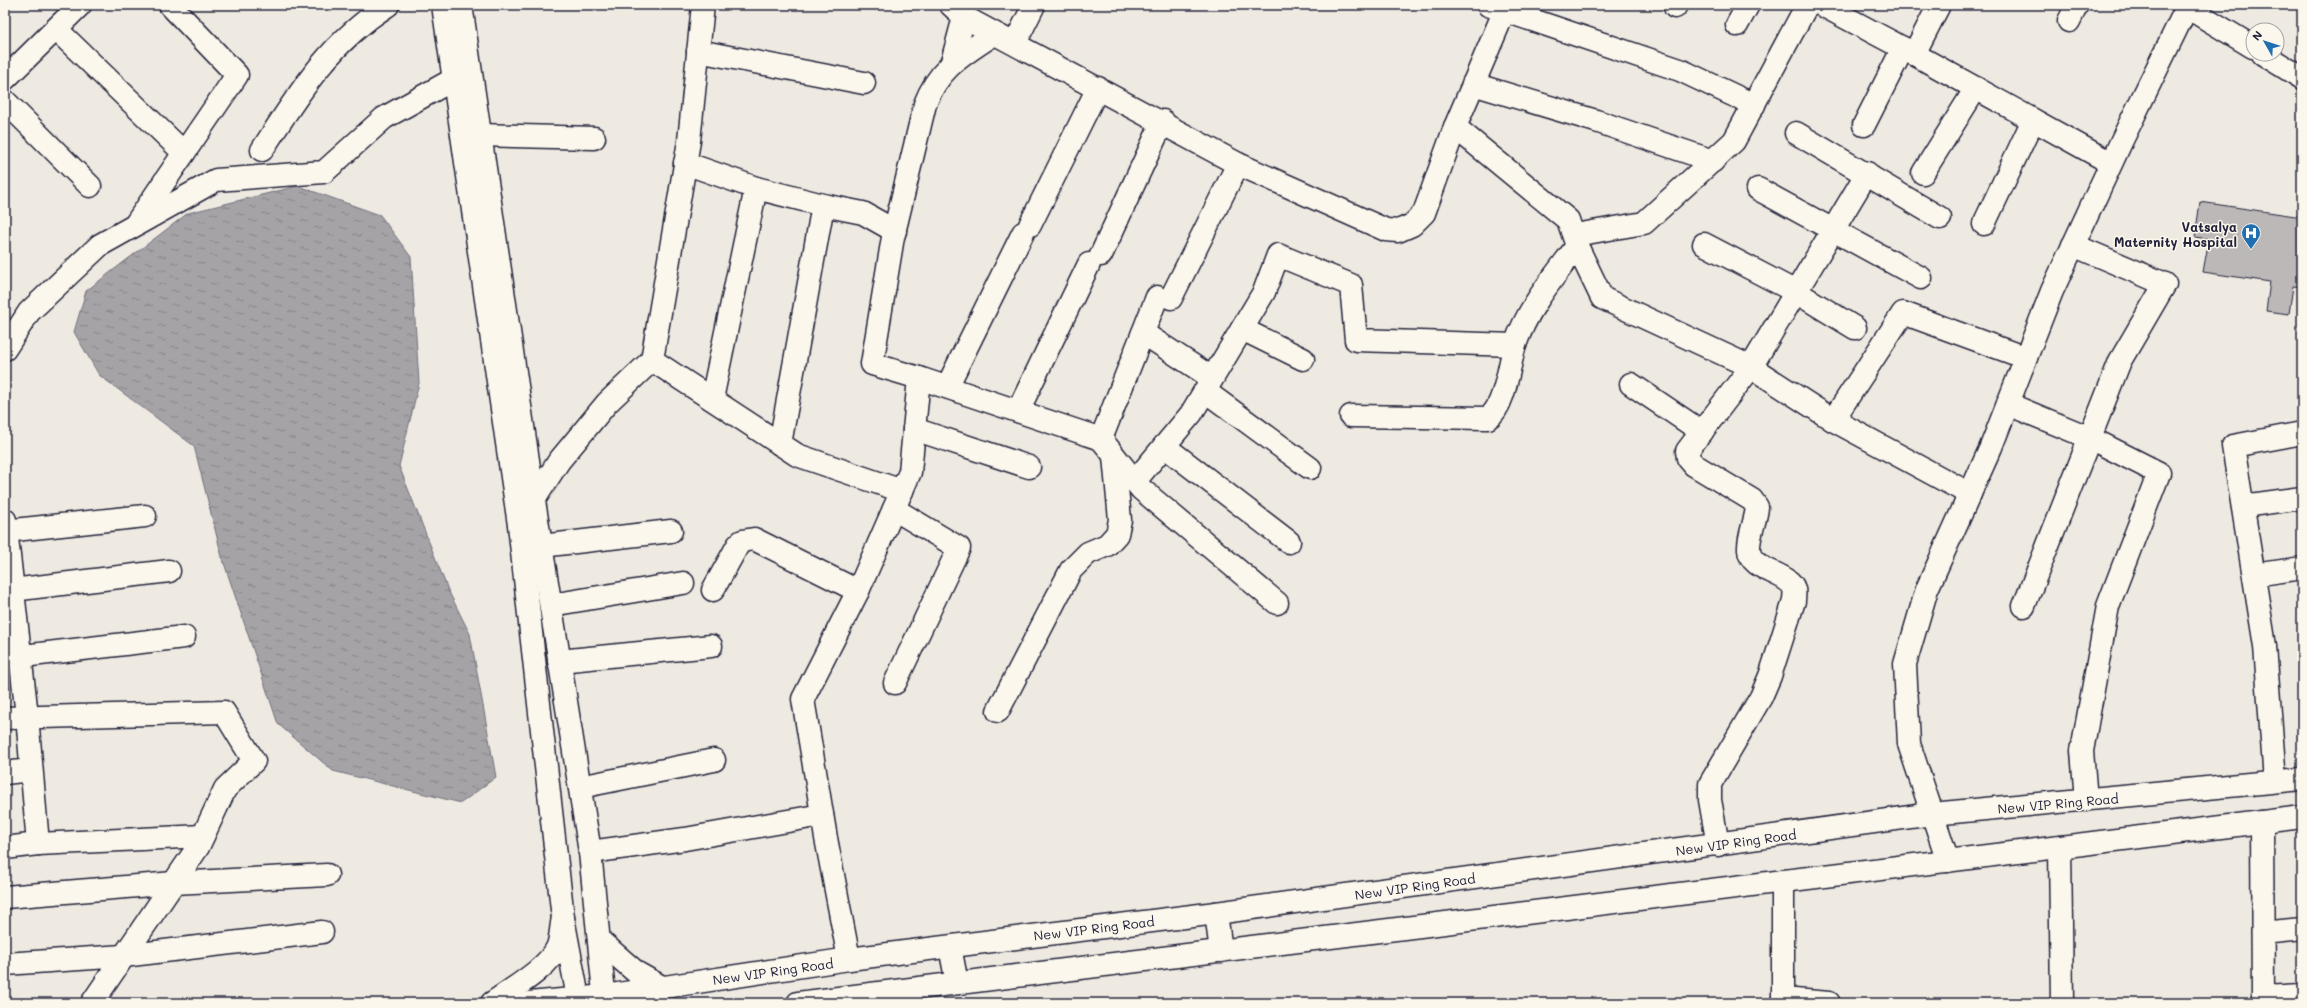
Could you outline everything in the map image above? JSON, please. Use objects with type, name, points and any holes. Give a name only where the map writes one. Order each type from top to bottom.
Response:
[{"type":"street","points":[[5,79],[80,5]]},
{"type":"street","points":[[135,225],[238,75],[170,5]]},
{"type":"street","points":[[262,150],[314,72],[342,42],[388,5]]},
{"type":"street","points":[[443,5],[462,79],[479,136],[550,605],[590,852],[605,999]]},
{"type":"street","points":[[461,5],[462,79],[519,525],[563,918],[578,1000]]},
{"type":"street","points":[[519,525],[559,461],[602,408],[652,360],[685,163],[703,5]]},
{"type":"street","points":[[1015,43],[1034,5]]},
{"type":"street","points":[[1737,25],[1748,5]]},
{"type":"street","points":[[1351,416],[1488,418],[1493,414],[1500,401],[1515,345],[1538,299],[1576,240],[1644,223],[1734,141],[1807,5]]},
{"type":"street","points":[[1822,5],[1909,51],[2111,163]]},
{"type":"street","points":[[1864,126],[1909,51],[1939,5]]},
{"type":"street","points":[[1948,861],[1909,744],[1905,664],[1927,589],[1970,494],[2008,404],[2052,291],[2111,163],[2188,6],[2245,43]]},
{"type":"street","points":[[952,62],[957,11],[994,34],[1015,43],[1163,121],[1238,164],[1386,230],[1398,231],[1412,225],[1424,213],[1455,126],[1473,84],[1500,7],[1680,70],[1754,105]]},
{"type":"street","points":[[56,29],[184,153]]},
{"type":"street","points":[[994,34],[952,62],[931,89],[925,104],[895,231],[872,364],[947,387],[1101,439],[1141,489],[1277,603]]},
{"type":"street","points":[[698,51],[864,83]]},
{"type":"street","points":[[2277,62],[2302,78]]},
{"type":"street","points":[[5,349],[28,312],[100,244],[216,180],[324,172],[384,118],[462,79]]},
{"type":"street","points":[[1473,84],[1596,121],[1713,161]]},
{"type":"street","points":[[947,387],[1098,88]]},
{"type":"street","points":[[1924,173],[1976,88]]},
{"type":"street","points":[[5,101],[90,186]]},
{"type":"street","points":[[1984,224],[2033,120]]},
{"type":"street","points":[[1018,411],[1163,121]]},
{"type":"street","points":[[1455,126],[1568,220],[1602,298],[1751,367],[1833,420],[1970,494]]},
{"type":"street","points":[[1796,133],[1867,173],[1940,218]]},
{"type":"street","points":[[479,136],[594,138]]},
{"type":"street","points":[[685,163],[756,188],[863,214],[895,231]]},
{"type":"street","points":[[1101,439],[1143,334],[1238,164]]},
{"type":"street","points":[[1718,845],[1710,800],[1710,784],[1761,697],[1770,676],[1794,601],[1794,588],[1789,582],[1759,565],[1751,558],[1749,550],[1757,507],[1752,500],[1694,465],[1688,458],[1687,451],[1751,367],[1867,173]]},
{"type":"street","points":[[712,399],[756,188]]},
{"type":"street","points":[[1758,189],[1921,278]]},
{"type":"street","points":[[863,214],[902,204]]},
{"type":"street","points":[[780,444],[823,205]]},
{"type":"street","points":[[1704,244],[1796,292],[1855,328]]},
{"type":"street","points":[[2024,606],[2120,361],[2165,284],[2073,245]]},
{"type":"street","points":[[1135,481],[1191,414],[1264,292],[1278,255],[1351,284],[1356,340],[1515,345]]},
{"type":"street","points":[[1833,420],[1903,312],[2026,358]]},
{"type":"street","points":[[1242,329],[1304,359]]},
{"type":"street","points":[[1143,334],[1209,385],[1310,468]]},
{"type":"street","points":[[652,360],[797,455],[898,500],[959,548],[895,683]]},
{"type":"street","points":[[850,959],[822,815],[803,699],[858,591],[910,472],[919,378]]},
{"type":"street","points":[[1631,384],[1702,432]]},
{"type":"street","points":[[2008,404],[2090,438],[2159,474],[2108,606],[2082,752],[2086,800]]},
{"type":"street","points":[[914,429],[1029,467]]},
{"type":"street","points":[[2275,781],[2265,646],[2233,446],[2302,433]]},
{"type":"street","points":[[1164,446],[1289,542]]},
{"type":"street","points":[[998,711],[1071,570],[1088,553],[1107,545],[1117,534],[1120,520],[1114,456]]},
{"type":"street","points":[[2243,506],[2302,498]]},
{"type":"street","points":[[38,844],[30,770],[27,716],[12,657],[11,604],[5,527],[145,516]]},
{"type":"street","points":[[541,546],[671,531]]},
{"type":"street","points":[[713,590],[738,545],[742,541],[754,539],[858,591]]},
{"type":"street","points":[[2254,575],[2302,568]]},
{"type":"street","points":[[11,604],[169,571]]},
{"type":"street","points":[[550,605],[683,583]]},
{"type":"street","points":[[12,657],[184,637]]},
{"type":"street","points":[[560,661],[711,646]]},
{"type":"street","points":[[5,718],[27,716],[224,712],[254,761],[225,789],[198,847],[122,956],[92,1003]]},
{"type":"street","points":[[580,786],[714,760]]},
{"type":"street","points":[[5,773],[30,770]]},
{"type":"street","name":"New VIP Ring Road","points":[[529,1003],[605,999],[662,987],[850,959],[1216,913],[1718,845],[1932,814],[2302,779]]},
{"type":"street","points":[[590,852],[685,839],[822,815]]},
{"type":"street","points":[[798,1003],[824,1001],[2302,817]]},
{"type":"street","points":[[2262,822],[2263,1000],[2302,995]]},
{"type":"street","points":[[5,848],[38,844],[203,836]]},
{"type":"street","points":[[2060,847],[2062,1003]]},
{"type":"street","points":[[5,897],[174,883],[327,875]]},
{"type":"street","points":[[1783,881],[1783,1001],[1828,1003]]},
{"type":"street","points":[[1216,913],[1221,951]]},
{"type":"street","points":[[492,1003],[537,970],[551,957],[558,946],[563,918]]},
{"type":"street","points":[[2263,933],[2302,929]]},
{"type":"street","points":[[5,964],[122,956],[322,932]]},
{"type":"street","points":[[599,940],[637,973],[662,987]]},
{"type":"street","points":[[950,946],[957,984]]},
{"type":"water","points":[[298,186],[380,215],[411,257],[419,383],[399,466],[448,590],[470,634],[496,777],[461,803],[333,771],[278,724],[222,557],[194,446],[99,375],[74,332],[86,291],[188,213]]},
{"type":"building","points":[[2200,202],[2302,217],[2302,287],[2293,286],[2289,314],[2266,311],[2270,282],[2203,272],[2209,239],[2195,237]]},
{"type":"place","name":"Vatsalya Maternity Hospital","points":[[2251,250]]}]
